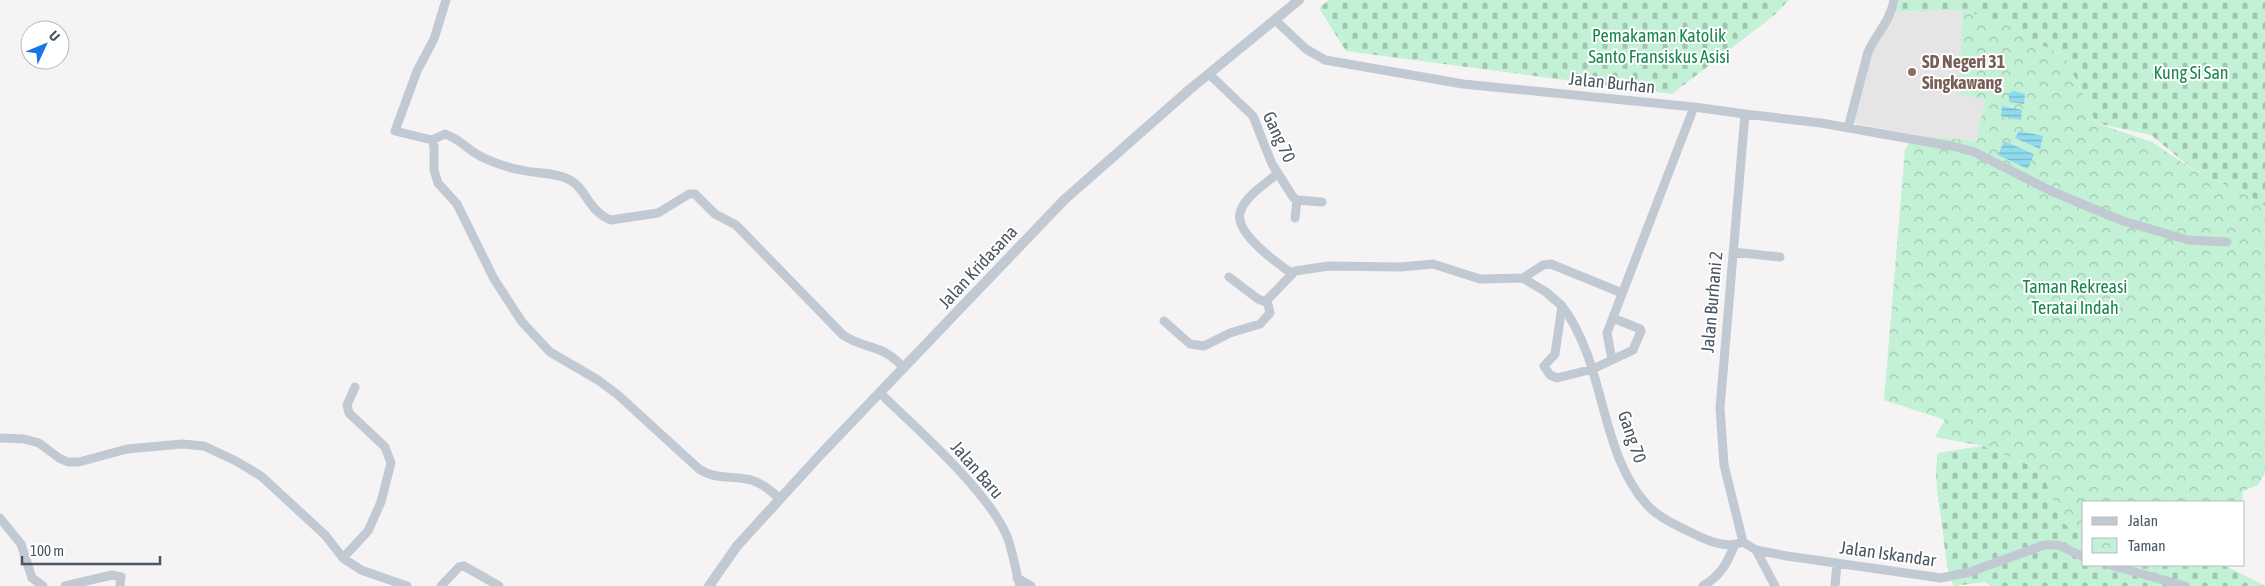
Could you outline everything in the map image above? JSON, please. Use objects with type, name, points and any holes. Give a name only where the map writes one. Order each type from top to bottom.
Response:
[{"type":"street","points":[[446,0],[434,39],[417,71],[395,131],[432,140],[445,134],[458,139],[475,154],[484,158],[520,170],[552,174],[571,180],[593,208],[611,220],[658,213],[692,193],[700,197],[724,219],[736,225],[843,335],[850,340],[887,352],[904,368]]},
{"type":"street","name":"Jalan Kridasana","points":[[710,586],[733,551],[780,499],[1064,200],[1110,158],[1299,0]]},
{"type":"street","points":[[1848,128],[1868,52],[1890,15],[1894,0]]},
{"type":"street","name":"Jalan Burhan","points":[[1275,20],[1306,48],[1324,60],[1463,84],[1694,107]]},
{"type":"street","name":"Gang 70","points":[[1209,74],[1253,116],[1278,174],[1297,200]]},
{"type":"street","points":[[1612,360],[1607,333],[1694,107],[1848,128],[1974,152],[2051,191],[2123,221],[2188,240],[2227,242]]},
{"type":"street","name":"Jalan Burhani 2","points":[[1743,542],[1724,465],[1720,408],[1745,114]]},
{"type":"street","points":[[432,140],[434,146],[434,170],[438,183],[457,204],[506,299],[536,338],[550,352],[598,380],[618,395],[699,469],[712,476],[753,481],[763,485],[780,499]]},
{"type":"street","points":[[1278,174],[1246,203],[1240,218],[1251,239],[1265,254],[1291,273]]},
{"type":"street","points":[[1295,218],[1297,200],[1322,202]]},
{"type":"street","points":[[1733,252],[1780,257]]},
{"type":"street","points":[[1266,302],[1291,273],[1306,268],[1329,266],[1400,267],[1433,264],[1480,279],[1523,278],[1543,265],[1551,264],[1622,293]]},
{"type":"street","points":[[1164,321],[1190,344],[1204,346],[1230,333],[1260,324],[1270,313],[1266,302],[1258,299],[1229,277]]},
{"type":"street","name":"Gang 70","points":[[1523,278],[1546,292],[1562,306],[1575,325],[1593,369],[1616,453],[1648,506],[1694,534],[1734,546]]},
{"type":"street","points":[[1562,306],[1555,354],[1546,363],[1544,369],[1557,378],[1593,369],[1633,350],[1641,331],[1638,327],[1613,318]]},
{"type":"street","points":[[343,558],[368,531],[381,502],[391,464],[388,450],[349,413],[349,400],[355,387]]},
{"type":"street","name":"Jalan Baru","points":[[880,393],[954,467],[992,512],[1008,539],[1018,582]]},
{"type":"street","points":[[0,438],[24,439],[39,443],[59,458],[68,462],[80,462],[127,449],[182,444],[204,446],[236,461],[261,476],[325,535],[343,558],[362,570],[407,586]]},
{"type":"street","points":[[0,518],[21,544],[29,582],[42,586]]},
{"type":"street","points":[[1703,586],[1724,568],[1734,546],[1743,542]]},
{"type":"street","name":"Jalan Iskandar","points":[[1743,542],[1756,550],[1943,582],[2044,545],[2058,545],[2082,556]]},
{"type":"street","points":[[1756,550],[1775,586]]},
{"type":"street","points":[[1835,586],[1837,563]]},
{"type":"street","points":[[441,586],[459,567],[464,566],[498,586]]},
{"type":"street","points":[[2114,566],[2185,586]]},
{"type":"street","points":[[65,586],[112,575],[121,577],[120,586]]},
{"type":"street","points":[[1018,582],[1031,586]]},
{"type":"shaded area","name":"SD Negeri 31 Singkawang","points":[[1962,10],[1960,93],[1985,98],[1976,141],[1915,135],[1853,123],[1869,50],[1881,38],[1896,12]]},
{"type":"green space","name":"Pemakaman Katolik Santo Fransiskus Asisi","points":[[1329,0],[1789,0],[1773,16],[1672,94],[1346,51],[1319,8]]},
{"type":"green space","name":"Kung Si San","points":[[1899,0],[2265,0],[2265,206],[2252,197],[2195,171],[2151,135],[2096,123],[2065,56],[2026,38],[2013,25],[1962,10],[1896,12]]},
{"type":"green space","name":"Taman Rekreasi Teratai Indah","points":[[1962,10],[2013,25],[2026,38],[2065,56],[2096,123],[2152,142],[2195,171],[2252,197],[2265,206],[2265,473],[2258,485],[2243,491],[2242,501],[2082,501],[2082,535],[2063,523],[2041,470],[1983,446],[1935,437],[1945,420],[1884,400],[1905,149],[1915,135],[1976,141],[1985,99],[1960,94]]},
{"type":"green space","points":[[1983,446],[2041,470],[2063,523],[2082,535],[2082,566],[2226,566],[2265,586],[1991,586],[1985,582],[1954,586],[1946,560],[1936,473],[1938,453]]},
{"type":"water","points":[[2014,91],[2025,94],[2024,104],[2009,102],[2009,93]]},
{"type":"water","points":[[2002,106],[2022,110],[2021,120],[2001,116]]},
{"type":"water","points":[[2019,131],[2043,136],[2040,149],[2015,138]]},
{"type":"water","points":[[2004,141],[2034,154],[2028,169],[1998,155]]},
{"type":"place","name":"SD Negeri 31 Singkawang","points":[[1912,72]]}]
